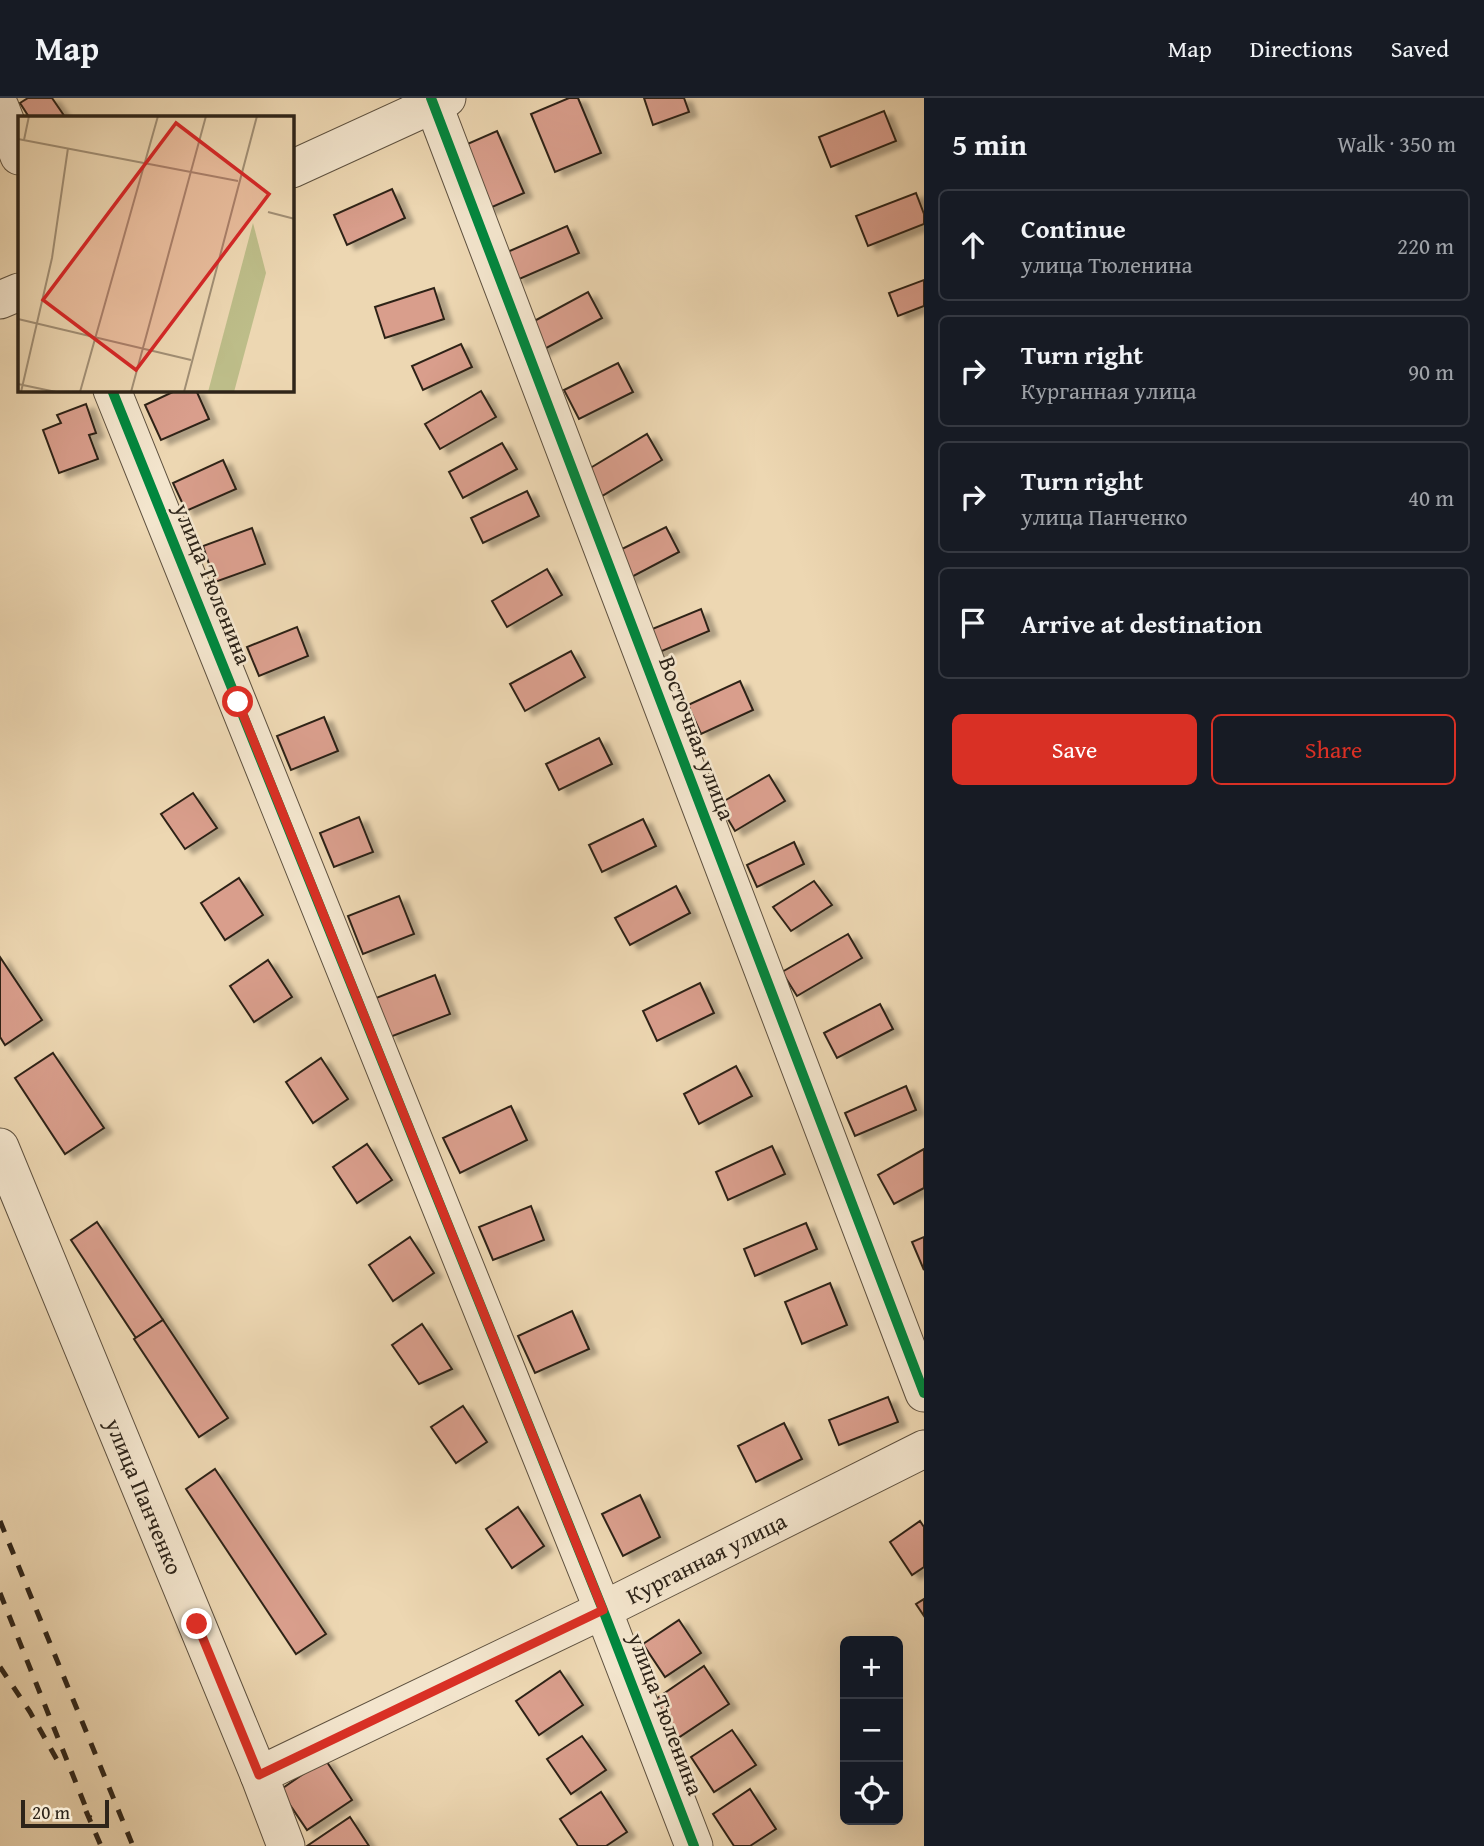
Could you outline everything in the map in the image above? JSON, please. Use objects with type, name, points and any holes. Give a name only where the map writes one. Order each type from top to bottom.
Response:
[{"type":"street","points":[[294,168],[437,100]]},
{"type":"street","name":"Восточная улица","points":[[437,100],[924,1393]]},
{"type":"street","points":[[0,107],[18,153]]},
{"type":"street","points":[[0,300],[18,292]]},
{"type":"street","name":"улица Тюленина","points":[[113,392],[603,1610],[694,1846]]},
{"type":"street","name":"улица Панченко","points":[[0,1147],[286,1846]]},
{"type":"street","name":"Курганная улица","points":[[259,1775],[603,1610],[924,1449]]},
{"type":"building","points":[[28,98],[52,98],[64,116],[28,116],[20,103]]},
{"type":"building","points":[[569,98],[578,98],[601,153],[555,172],[531,114]]},
{"type":"building","points":[[644,98],[684,98],[689,112],[653,125]]},
{"type":"building","points":[[884,111],[896,141],[831,167],[819,137]]},
{"type":"building","points":[[497,131],[524,193],[483,211],[456,149]]},
{"type":"building","points":[[392,189],[405,218],[347,245],[334,215]]},
{"type":"building","points":[[916,193],[924,214],[924,224],[868,246],[856,216]]},
{"type":"building","points":[[567,226],[579,253],[517,280],[505,253]]},
{"type":"building","points":[[924,280],[924,306],[898,316],[889,293]]},
{"type":"building","points":[[434,288],[444,319],[385,338],[375,307]]},
{"type":"building","points":[[588,292],[602,318],[539,352],[525,326]]},
{"type":"building","points":[[461,344],[472,367],[423,390],[412,366]]},
{"type":"building","points":[[618,363],[633,392],[579,419],[564,390]]},
{"type":"building","points":[[481,391],[496,417],[440,449],[425,424]]},
{"type":"building","points":[[173,392],[197,392],[209,419],[161,440],[145,405]]},
{"type":"building","points":[[86,404],[96,433],[89,435],[98,459],[59,473],[43,430],[61,423],[57,415]]},
{"type":"building","points":[[647,434],[662,460],[602,496],[587,470]]},
{"type":"building","points":[[502,443],[517,469],[463,498],[449,472]]},
{"type":"building","points":[[223,460],[236,489],[186,511],[173,483]]},
{"type":"building","points":[[527,491],[539,516],[483,543],[471,518]]},
{"type":"building","points":[[666,527],[679,552],[624,581],[610,555]]},
{"type":"building","points":[[252,528],[265,564],[215,582],[203,546]]},
{"type":"building","points":[[547,569],[562,595],[507,627],[492,601]]},
{"type":"building","points":[[701,609],[709,631],[655,654],[645,632]]},
{"type":"building","points":[[297,627],[308,656],[259,676],[247,647]]},
{"type":"building","points":[[571,651],[585,677],[525,711],[510,684]]},
{"type":"building","points":[[740,681],[753,710],[701,734],[688,705]]},
{"type":"building","points":[[324,717],[338,751],[291,770],[277,736]]},
{"type":"building","points":[[599,738],[612,764],[559,790],[546,764]]},
{"type":"building","points":[[769,775],[785,801],[735,831],[719,804]]},
{"type":"building","points":[[193,793],[217,828],[185,849],[161,814]]},
{"type":"building","points":[[359,817],[373,852],[334,867],[320,833]]},
{"type":"building","points":[[643,819],[656,846],[602,872],[589,845]]},
{"type":"building","points":[[794,842],[804,864],[757,887],[747,865]]},
{"type":"building","points":[[239,878],[263,915],[225,940],[201,903]]},
{"type":"building","points":[[814,881],[832,905],[791,931],[773,907]]},
{"type":"building","points":[[676,886],[690,913],[630,945],[615,918]]},
{"type":"building","points":[[399,896],[414,934],[363,954],[348,916]]},
{"type":"building","points":[[848,934],[862,958],[797,996],[782,972]]},
{"type":"building","points":[[0,957],[42,1020],[5,1045],[0,1037]]},
{"type":"building","points":[[268,960],[292,997],[254,1022],[230,986]]},
{"type":"building","points":[[435,975],[450,1014],[390,1037],[376,998]]},
{"type":"building","points":[[700,983],[714,1013],[657,1041],[643,1011]]},
{"type":"building","points":[[880,1004],[893,1029],[837,1058],[824,1033]]},
{"type":"building","points":[[53,1053],[104,1128],[65,1154],[15,1078]]},
{"type":"building","points":[[321,1058],[348,1099],[313,1123],[286,1082]]},
{"type":"building","points":[[736,1066],[752,1096],[699,1124],[684,1094]]},
{"type":"building","points":[[906,1086],[916,1110],[855,1136],[845,1113]]},
{"type":"building","points":[[511,1106],[527,1140],[460,1173],[443,1138]]},
{"type":"building","points":[[367,1144],[392,1180],[357,1203],[333,1167]]},
{"type":"building","points":[[772,1146],[785,1174],[728,1200],[716,1172]]},
{"type":"building","points":[[924,1149],[924,1188],[894,1204],[878,1175]]},
{"type":"building","points":[[531,1206],[544,1240],[493,1260],[479,1227]]},
{"type":"building","points":[[97,1222],[163,1320],[136,1338],[71,1240]]},
{"type":"building","points":[[806,1223],[817,1249],[755,1276],[744,1249]]},
{"type":"building","points":[[410,1237],[434,1273],[393,1301],[369,1265]]},
{"type":"building","points":[[924,1237],[924,1270],[912,1242]]},
{"type":"building","points":[[830,1283],[847,1325],[802,1344],[785,1302]]},
{"type":"building","points":[[572,1311],[589,1349],[535,1373],[518,1336]]},
{"type":"building","points":[[163,1320],[228,1418],[199,1437],[134,1339]]},
{"type":"building","points":[[422,1324],[452,1369],[419,1384],[392,1345]]},
{"type":"building","points":[[888,1397],[898,1422],[839,1445],[829,1420]]},
{"type":"building","points":[[463,1406],[487,1442],[456,1463],[431,1427]]},
{"type":"building","points":[[784,1423],[802,1459],[756,1482],[738,1446]]},
{"type":"building","points":[[215,1469],[326,1634],[296,1654],[186,1489]]},
{"type":"building","points":[[640,1495],[660,1537],[623,1556],[602,1514]]},
{"type":"building","points":[[518,1507],[544,1546],[512,1568],[486,1529]]},
{"type":"building","points":[[920,1521],[924,1527],[924,1567],[912,1575],[890,1542]]},
{"type":"building","points":[[924,1599],[924,1616],[916,1604]]},
{"type":"building","points":[[679,1620],[701,1653],[665,1677],[643,1644]]},
{"type":"building","points":[[704,1666],[729,1704],[678,1738],[653,1701]]},
{"type":"building","points":[[560,1671],[583,1705],[539,1735],[516,1701]]},
{"type":"building","points":[[732,1730],[756,1765],[714,1792],[691,1757]]},
{"type":"building","points":[[582,1736],[606,1770],[571,1794],[547,1759]]},
{"type":"building","points":[[325,1759],[352,1800],[307,1830],[280,1790]]},
{"type":"building","points":[[750,1789],[776,1829],[750,1846],[734,1846],[713,1814]]},
{"type":"building","points":[[601,1792],[627,1832],[606,1846],[578,1846],[560,1819]]},
{"type":"building","points":[[350,1817],[369,1846],[307,1846]]},
{"type":"railway","points":[[0,1521],[133,1846]]},
{"type":"railway","points":[[0,1593],[90,1818]]},
{"type":"railway","points":[[0,1667],[60,1765]]},
{"type":"railway","points":[[86,1811],[101,1846]]},
{"type":"cycle path","points":[[431,98],[924,1393]]},
{"type":"cycle path","points":[[113,392],[603,1610],[694,1846]]},
{"type":"route","points":[[197,1624],[259,1775],[603,1610],[238,702]]}]
